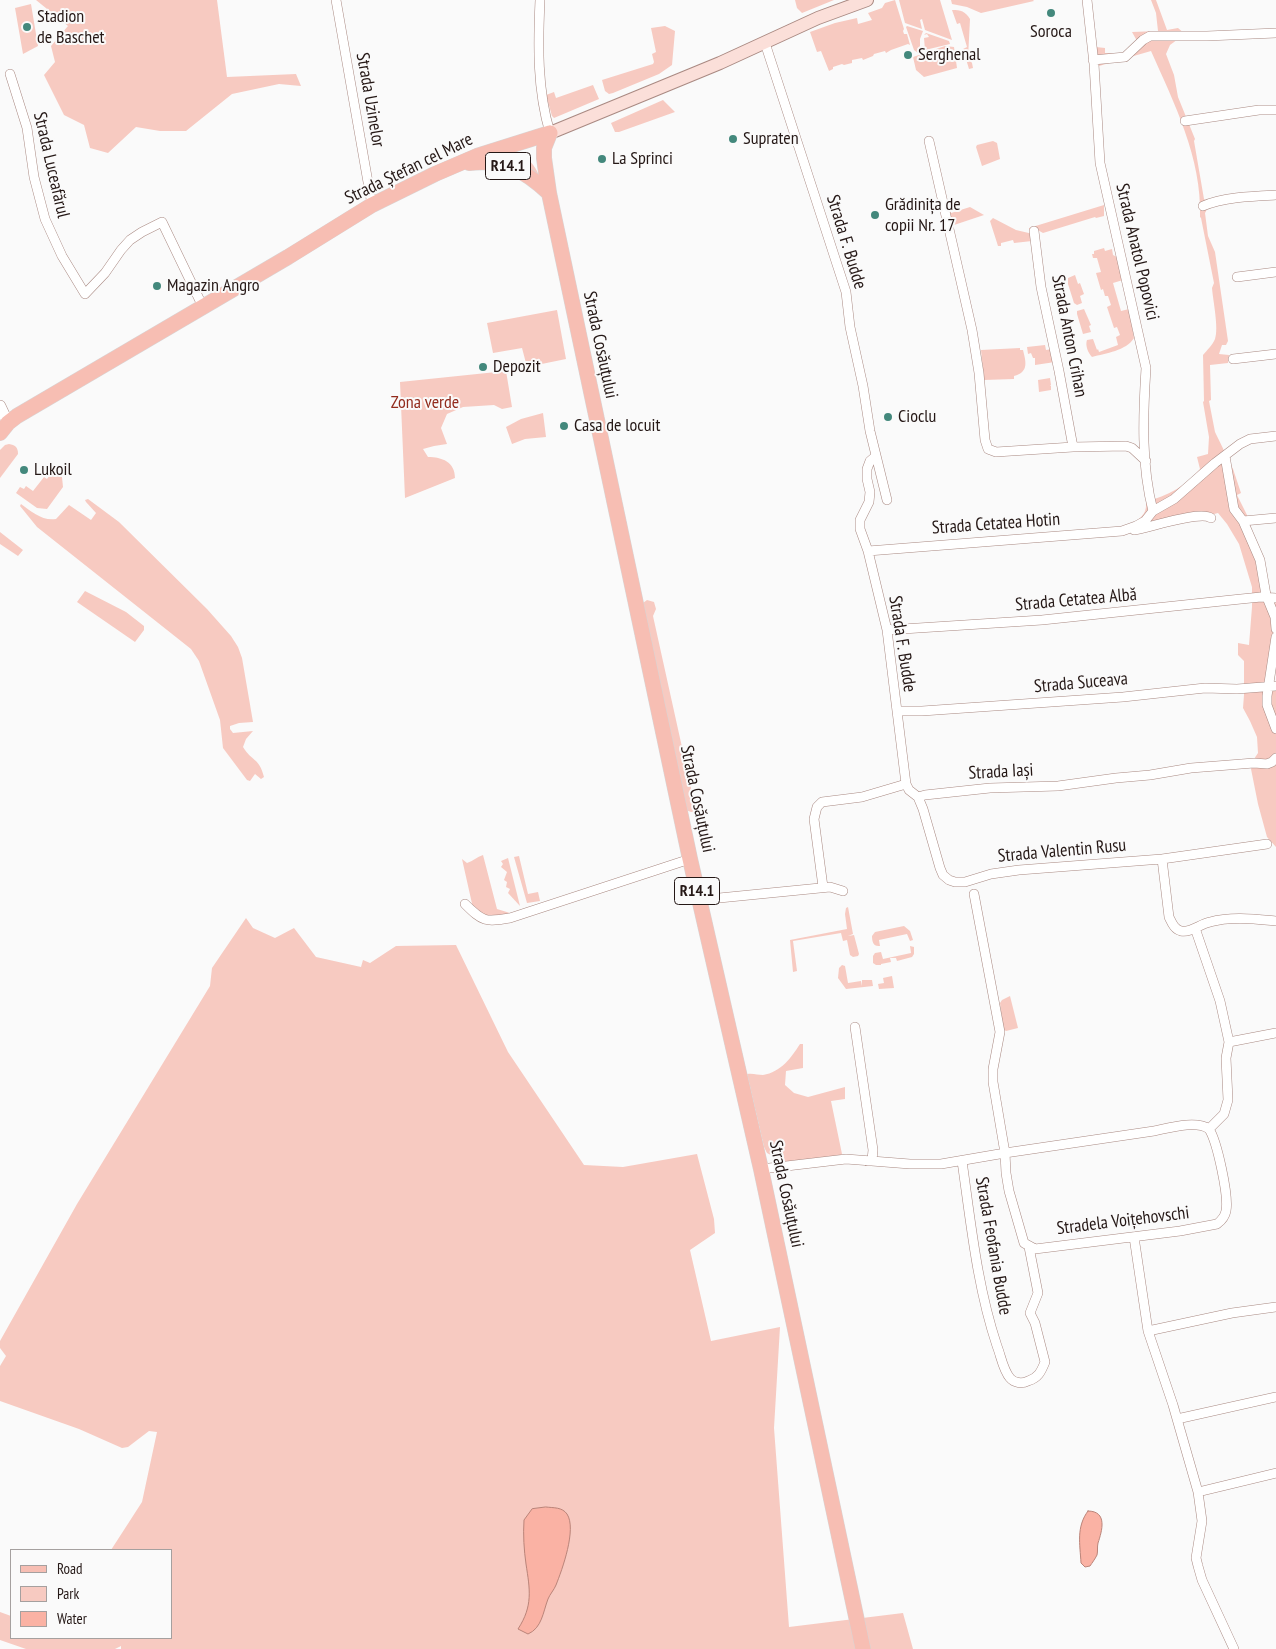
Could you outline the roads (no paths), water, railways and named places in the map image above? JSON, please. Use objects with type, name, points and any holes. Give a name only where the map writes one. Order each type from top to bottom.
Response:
[{"type":"main road","name":"Strada Ștefan cel Mare","points":[[4,428],[25,411],[288,257],[372,205],[435,174],[496,149],[550,133],[669,85],[818,18],[866,0]]},
{"type":"main road","name":"Strada Cosăuțului","points":[[550,133],[544,148],[549,193],[690,859],[762,1169],[863,1649]]},
{"type":"main road","name":"R14.1","points":[[458,165],[488,162],[512,167],[531,177],[549,193]]},
{"type":"street","name":"Strada Uzinelor","points":[[336,0],[372,205]]},
{"type":"street","points":[[540,0],[539,75],[550,133]]},
{"type":"street","name":"Strada Anatol Popovici","points":[[1087,0],[1100,162],[1146,368],[1144,398],[1145,442],[1149,494],[1153,511]]},
{"type":"street","points":[[1093,60],[1125,57],[1150,36],[1276,33]]},
{"type":"street","name":"Strada F. Budde","points":[[765,43],[846,292],[850,327],[886,500]]},
{"type":"street","name":"Strada Luceafărul","points":[[10,74],[27,128],[34,177],[45,219],[62,256],[85,294],[105,273],[130,240],[162,222],[202,306]]},
{"type":"street","points":[[1185,121],[1259,110],[1276,110]]},
{"type":"street","points":[[929,141],[972,330],[979,373],[984,440],[988,449],[996,452],[1073,447],[1130,447],[1145,442]]},
{"type":"street","points":[[1203,206],[1209,203],[1238,198],[1276,195]]},
{"type":"street","name":"Strada Anton Crihan","points":[[1034,231],[1041,287],[1073,447]]},
{"type":"street","points":[[1237,277],[1276,272]]},
{"type":"street","points":[[1233,360],[1276,354]]},
{"type":"street","points":[[0,406],[4,428]]},
{"type":"street","name":"Strada Cetatea Hotin","points":[[1127,530],[1145,521],[1153,511],[1179,495],[1225,456],[1250,438],[1276,436]]},
{"type":"street","points":[[1130,447],[1146,461]]},
{"type":"street","name":"Strada F. Budde","points":[[876,456],[870,461],[867,469],[870,492],[869,502],[860,520],[860,529],[868,551],[887,630],[906,784]]},
{"type":"street","points":[[1225,456],[1234,509],[1243,521],[1260,560],[1272,598],[1276,629]]},
{"type":"street","name":"Strada Cetatea Hotin","points":[[868,551],[1137,530],[1178,519],[1200,516],[1211,518]]},
{"type":"street","points":[[1243,521],[1276,518]]},
{"type":"street","name":"Strada Cetatea Albă","points":[[887,630],[1042,620],[1261,597],[1272,598]]},
{"type":"street","points":[[1276,637],[1272,686],[1267,706],[1276,729]]},
{"type":"street","name":"Strada Suceava","points":[[897,711],[922,711],[1079,700],[1205,688],[1236,689],[1272,686]]},
{"type":"street","name":"Strada Iași","points":[[918,797],[990,788],[1058,786],[1191,768],[1254,763],[1267,764],[1275,761]]},
{"type":"street","points":[[823,887],[814,819],[817,807],[822,802],[862,797],[906,784],[908,790],[918,797]]},
{"type":"street","name":"Strada Valentin Rusu","points":[[918,797],[943,875],[955,882],[965,882],[992,874],[1019,870],[1162,859],[1267,844]]},
{"type":"street","points":[[465,904],[477,916],[490,921],[510,918],[690,859]]},
{"type":"street","points":[[1162,859],[1169,916],[1172,925],[1180,931],[1188,931],[1211,921],[1230,919],[1276,921]]},
{"type":"street","points":[[699,900],[823,887],[843,891]]},
{"type":"street","name":"Strada Feofania Budde","points":[[962,1162],[980,1283],[988,1316],[1009,1378],[1020,1383],[1026,1382],[1038,1376],[1045,1362],[1035,1323],[1030,1314],[1038,1293],[1028,1246],[1024,1243],[1006,1173],[1005,1153],[993,1082],[993,1069],[1000,1032],[974,894]]},
{"type":"street","points":[[1195,928],[1220,1002],[1229,1042],[1226,1058],[1228,1100],[1224,1114],[1209,1128]]},
{"type":"street","points":[[855,1028],[873,1150],[872,1160],[866,1162]]},
{"type":"street","points":[[1229,1042],[1276,1033]]},
{"type":"street","name":"Strada Feofania Budde","points":[[762,1169],[846,1159],[866,1162],[941,1164],[1198,1124],[1209,1128]]},
{"type":"street","name":"Stradela Voițehovschi","points":[[1028,1246],[1035,1249],[1134,1237],[1210,1226],[1222,1221],[1226,1211],[1226,1200],[1216,1145],[1209,1128]]},
{"type":"street","points":[[1134,1237],[1148,1331],[1177,1419],[1198,1492],[1202,1521],[1196,1558],[1202,1580],[1234,1649]]},
{"type":"street","points":[[1148,1331],[1276,1307]]},
{"type":"street","points":[[1177,1419],[1276,1397]]},
{"type":"street","points":[[1198,1492],[1276,1473]]},
{"type":"water","points":[[546,1507],[560,1509],[567,1514],[570,1521],[568,1550],[562,1570],[548,1599],[539,1624],[528,1634],[518,1629],[526,1613],[529,1598],[529,1582],[524,1548],[524,1520],[532,1509]]},
{"type":"water","points":[[1088,1511],[1099,1514],[1102,1528],[1097,1555],[1090,1566],[1085,1567],[1081,1563],[1080,1529]]},
{"type":"place","name":"Soroca","points":[[1051,13]]},
{"type":"place","name":"Stadion de Baschet","points":[[27,27]]},
{"type":"place","name":"Serghenal","points":[[908,55]]},
{"type":"place","name":"Supraten","points":[[733,139]]},
{"type":"place","name":"La Sprinci","points":[[602,159]]},
{"type":"place","name":"Grădinița de copii Nr. 17","points":[[875,215]]},
{"type":"place","name":"Magazin Angro","points":[[157,286]]},
{"type":"place","name":"Depozit","points":[[483,367]]},
{"type":"place","name":"Cioclu","points":[[888,417]]},
{"type":"place","name":"Casa de locuit","points":[[564,426]]},
{"type":"place","name":"Lukoil","points":[[24,470]]},
{"type":"park label","name":"Zona verde","points":[[425,403]]}]
